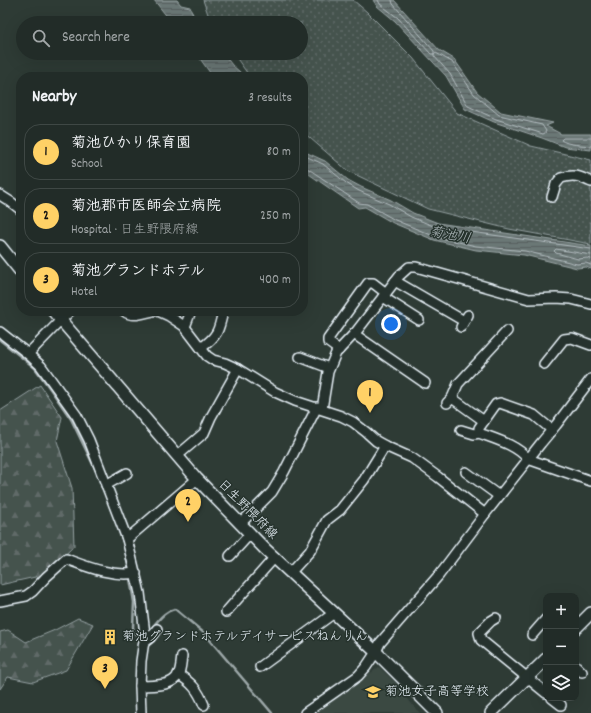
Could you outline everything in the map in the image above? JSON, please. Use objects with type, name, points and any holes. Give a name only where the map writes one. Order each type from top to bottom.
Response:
[{"type":"main road","points":[[0,246],[16,266]]},
{"type":"main road","name":"日生野隈府線","points":[[57,316],[197,479],[250,534],[376,652],[436,713]]},
{"type":"main road","points":[[579,625],[591,613]]},
{"type":"main road","points":[[492,713],[543,662]]},
{"type":"street","points":[[552,197],[556,184],[561,178],[577,176],[591,182]]},
{"type":"street","points":[[0,195],[16,206]]},
{"type":"street","points":[[240,524],[272,492],[284,472],[319,408],[329,368],[336,353],[354,334],[395,281],[409,267],[416,267],[529,299],[571,299],[591,304]]},
{"type":"street","points":[[395,281],[464,321]]},
{"type":"street","points":[[339,350],[328,342],[328,339],[368,283],[373,283],[384,295],[419,320]]},
{"type":"street","points":[[28,354],[65,316]]},
{"type":"street","points":[[169,316],[185,327],[207,356],[213,360],[238,369],[275,392],[294,401],[319,408],[353,422],[376,441],[412,458],[485,514]]},
{"type":"street","points":[[185,327],[189,316]]},
{"type":"street","points":[[201,348],[217,334],[222,316]]},
{"type":"street","points":[[484,421],[449,401],[458,384],[507,331]]},
{"type":"street","points":[[0,332],[28,354],[40,366],[78,416],[89,440],[127,539],[136,573],[146,634],[141,661],[141,713]]},
{"type":"street","points":[[354,334],[425,383]]},
{"type":"street","points":[[544,364],[564,339],[572,338],[591,345]]},
{"type":"street","points":[[300,357],[329,368]]},
{"type":"street","points":[[177,456],[204,432],[238,369]]},
{"type":"street","points":[[305,713],[358,676],[366,667],[380,643],[439,575],[591,379]]},
{"type":"street","points":[[479,433],[479,428],[496,404],[500,403],[534,416],[552,430]]},
{"type":"street","points":[[461,430],[474,434],[479,433],[515,448],[524,454],[528,459],[591,481]]},
{"type":"street","points":[[291,572],[310,551],[327,520],[340,510],[364,480],[385,446]]},
{"type":"street","points":[[466,472],[499,496]]},
{"type":"street","points":[[106,485],[127,473]]},
{"type":"street","points":[[127,539],[197,479]]},
{"type":"street","points":[[230,556],[250,534]]},
{"type":"street","points":[[226,612],[275,557]]},
{"type":"street","points":[[0,601],[26,596],[66,559],[110,573],[126,575],[136,573]]},
{"type":"street","points":[[260,667],[334,613]]},
{"type":"street","points":[[496,618],[479,633],[481,640],[543,690]]},
{"type":"street","points":[[532,634],[543,622]]},
{"type":"street","points":[[144,643],[157,629]]},
{"type":"street","points":[[140,686],[166,684],[171,682],[178,676],[182,656]]},
{"type":"street","points":[[178,674],[194,686],[204,705]]},
{"type":"street","points":[[556,701],[561,705]]},
{"type":"shaded area","name":"菊池女子高等学校","points":[[379,667],[394,681],[420,713],[313,713]]},
{"type":"green space","points":[[203,0],[353,0],[413,58],[457,113],[531,146],[591,160],[591,244],[509,229],[428,209],[348,171],[308,136],[308,72],[246,72],[238,60],[308,60],[308,16],[209,16]]},
{"type":"green space","points":[[40,385],[62,417],[57,441],[72,488],[74,546],[44,575],[0,585],[0,411]]},
{"type":"green space","points":[[78,618],[93,624],[66,670],[33,682],[8,677],[0,689],[0,632],[8,630],[26,642],[55,630]]},
{"type":"water","points":[[154,0],[177,0],[181,5],[190,7],[194,16],[167,16]]},
{"type":"water","points":[[373,0],[394,0],[439,50],[454,59],[477,92],[501,112],[553,123],[546,126],[561,134],[591,134],[591,150],[565,147],[494,122],[465,109],[446,76],[395,21],[377,6]]},
{"type":"water","points":[[201,60],[228,60],[240,72],[209,72]]},
{"type":"water","name":"菊池川","points":[[308,153],[325,161],[348,180],[361,187],[391,200],[413,213],[438,223],[591,246],[591,269],[586,267],[577,268],[524,255],[476,250],[434,240],[393,223],[365,207],[358,208],[308,173]]},
{"type":"waterway","points":[[0,340],[35,368],[51,390],[71,419],[100,479]]},
{"type":"waterway","points":[[120,534],[124,543],[134,602],[134,633],[140,636]]},
{"type":"waterway","points":[[152,628],[165,614],[175,609],[204,633],[272,713]]},
{"type":"place","name":"菊池ひかり保育園","points":[[370,413]]},
{"type":"place","name":"菊池郡市医師会立病院","points":[[188,522]]},
{"type":"place","name":"菊池グランドホテルデイサービスねんりん","points":[[110,637]]},
{"type":"place","name":"菊池グランドホテル","points":[[105,689]]},
{"type":"place","name":"菊池女子高等学校","points":[[373,692]]}]
